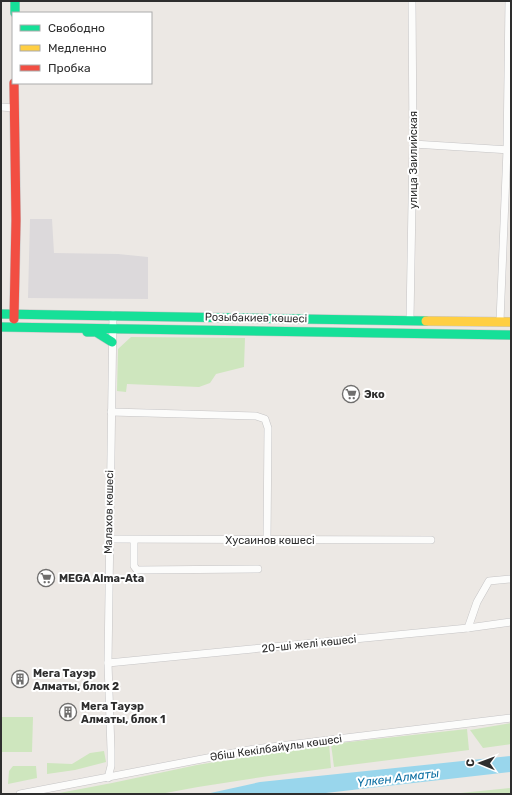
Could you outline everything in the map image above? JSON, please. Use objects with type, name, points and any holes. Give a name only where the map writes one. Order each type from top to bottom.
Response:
[{"type":"main road","points":[[15,1],[15,12]]},
{"type":"main road","points":[[13,327],[16,220],[14,84]]},
{"type":"main road","name":"Розыбакиев көшесі","points":[[1,314],[511,322]]},
{"type":"main road","name":"Розыбакиев көшесі","points":[[1,326],[511,335]]},
{"type":"main road","points":[[32,327],[65,332],[96,332],[112,342]]},
{"type":"street","name":"улица Заилийская","points":[[410,320],[413,144],[412,1]]},
{"type":"street","points":[[500,321],[509,150],[509,1]]},
{"type":"street","points":[[1,107],[14,108]]},
{"type":"street","points":[[413,144],[509,150]]},
{"type":"street","name":"Малахов көшесі","points":[[108,778],[111,766],[112,750],[108,664],[113,315]]},
{"type":"street","points":[[111,412],[256,416],[265,419],[268,428],[267,540]]},
{"type":"street","name":"Хусаинов көшесі","points":[[109,539],[431,540]]},
{"type":"street","points":[[134,540],[134,566],[137,570],[258,569]]},
{"type":"street","points":[[468,628],[477,602],[489,581],[511,579]]},
{"type":"street","name":"20-ші желі көшесі","points":[[108,664],[468,628],[511,622]]},
{"type":"street","name":"Әбіш Кекілбайұлы көшесі","points":[[20,794],[254,749],[511,718]]},
{"type":"shaded area","points":[[30,219],[52,219],[54,253],[118,254],[148,257],[148,299],[28,298]]},
{"type":"green space","points":[[131,337],[245,338],[244,367],[216,374],[210,383],[199,387],[127,384],[126,392],[117,391],[118,349]]},
{"type":"green space","points":[[1,717],[33,717],[32,752],[1,752]]},
{"type":"green space","points":[[511,723],[511,744],[483,748],[470,730]]},
{"type":"green space","points":[[467,729],[469,750],[334,767],[331,744]]},
{"type":"green space","points":[[329,743],[331,768],[269,776],[160,794],[54,794],[197,765]]},
{"type":"green space","points":[[104,751],[106,762],[75,770],[47,774],[47,763],[72,764],[90,753]]},
{"type":"green space","points":[[13,766],[36,766],[37,778],[8,784],[9,771]]},
{"type":"green space","points":[[511,788],[511,794],[451,794]]},
{"type":"water","name":"Үлкен Алматы","points":[[511,756],[511,772],[317,794],[206,794],[260,782]]},
{"type":"traffic: fast","points":[[15,1],[15,12]]},
{"type":"traffic: fast","points":[[1,314],[426,321]]},
{"type":"traffic: fast","points":[[1,327],[511,335]]},
{"type":"traffic: fast","points":[[87,332],[96,332],[112,342]]},
{"type":"traffic: slow","points":[[426,321],[511,322]]},
{"type":"traffic: jam","points":[[14,84],[16,220],[14,319]]},
{"type":"place","name":"Эко","points":[[351,394]]},
{"type":"place","name":"MEGA Alma-Ata","points":[[46,578]]},
{"type":"place","name":"Мега Тауэр Алматы, блок 2","points":[[20,679]]},
{"type":"place","name":"Мега Тауэр Алматы, блок 1","points":[[68,712]]}]
